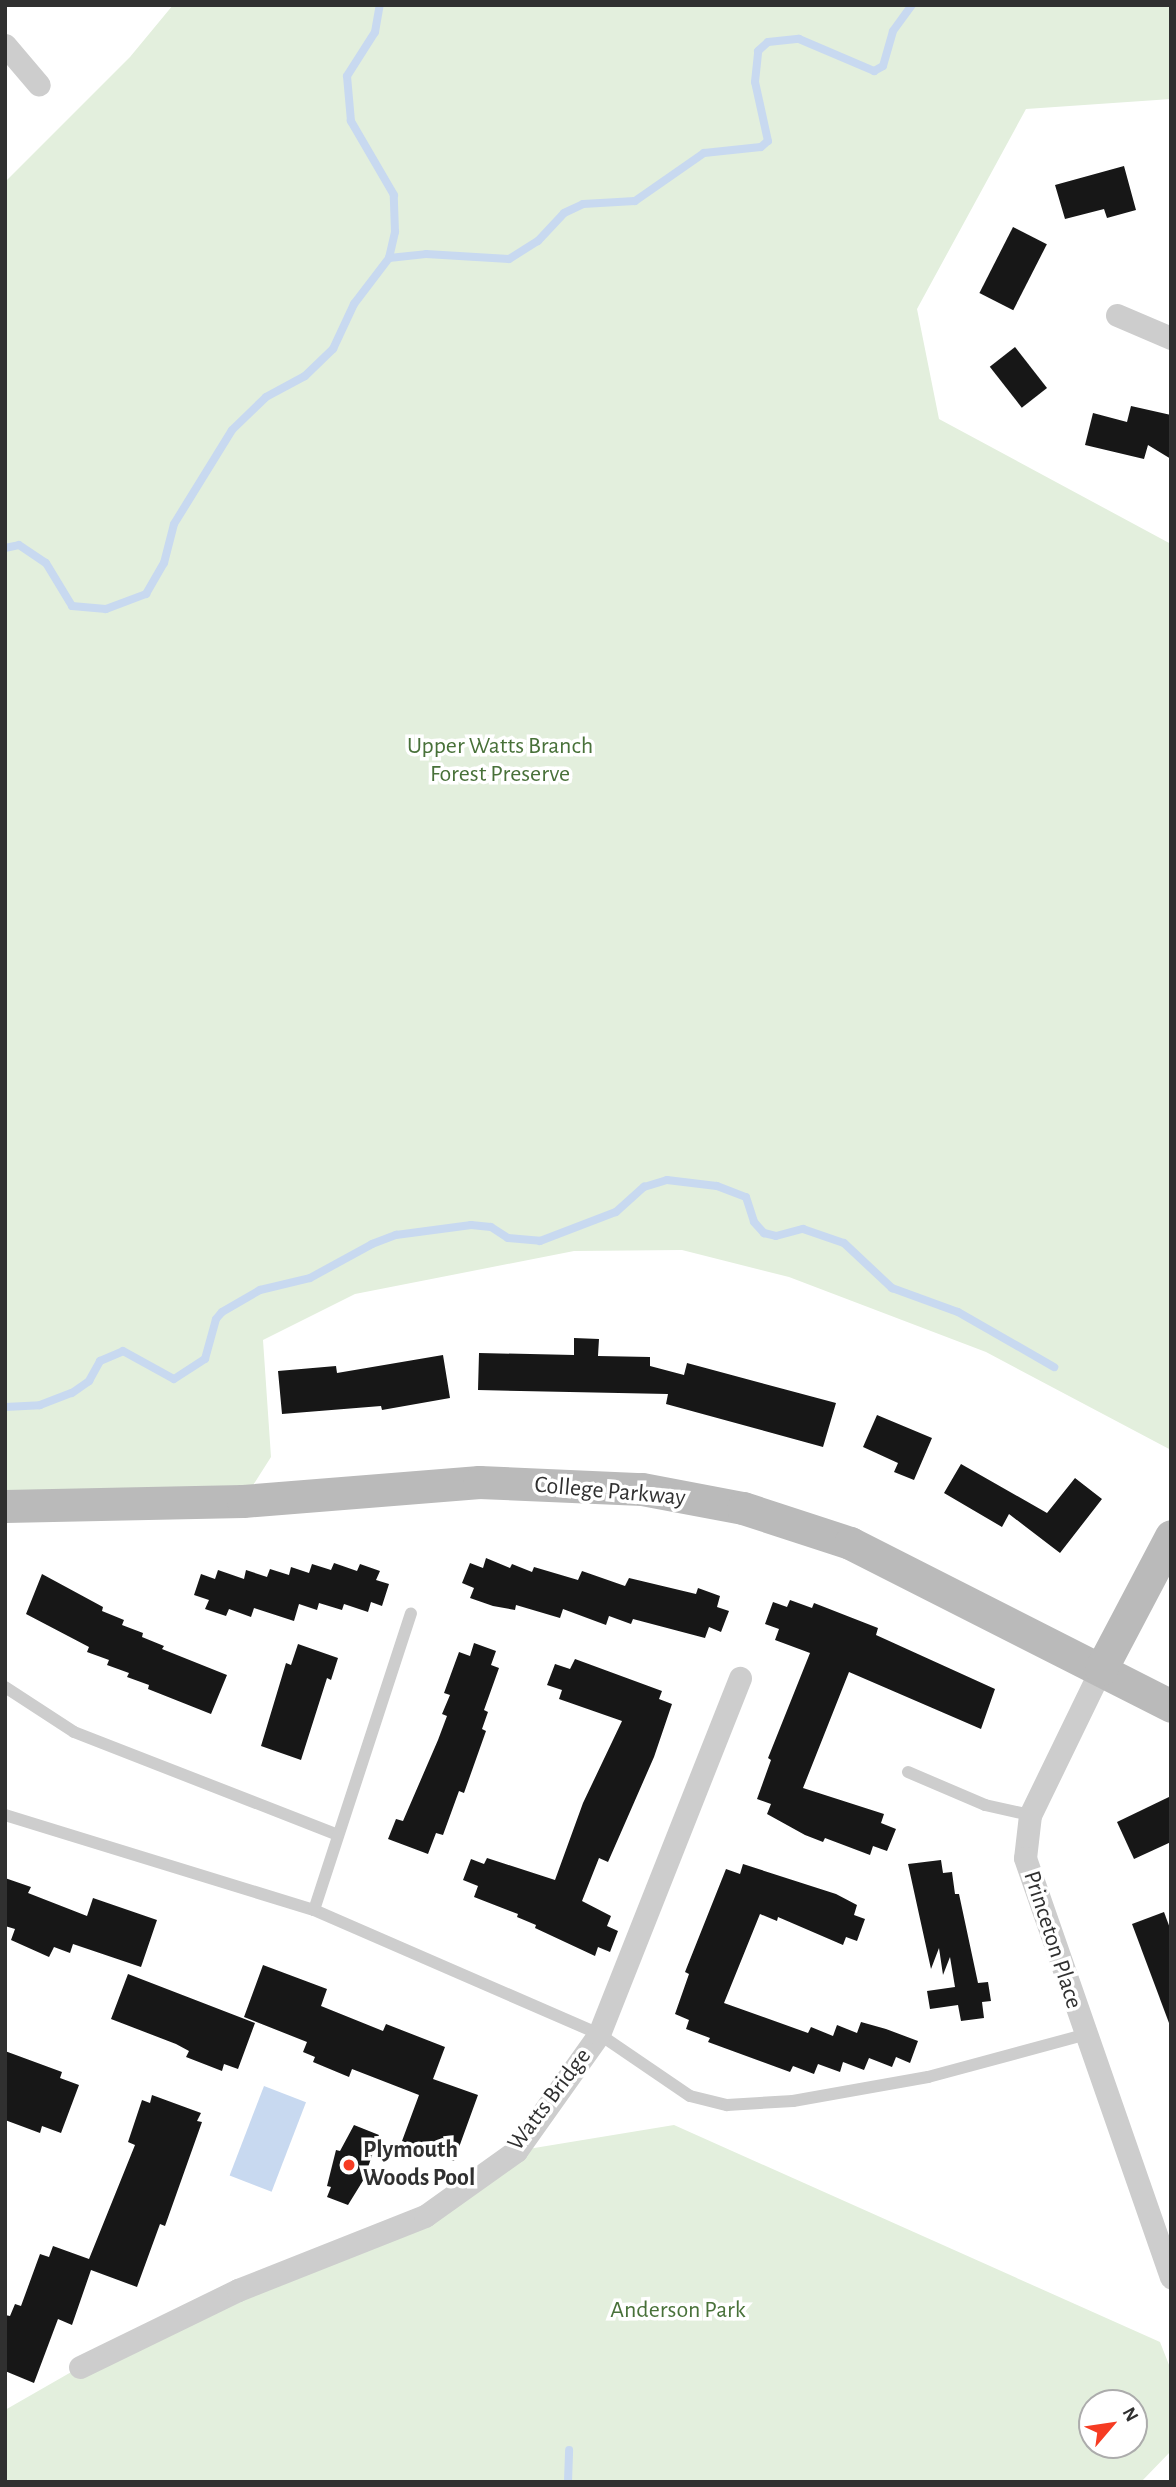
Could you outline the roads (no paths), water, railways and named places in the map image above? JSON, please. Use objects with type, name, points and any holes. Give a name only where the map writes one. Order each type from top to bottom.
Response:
[{"type":"street","points":[[5,45],[39,85]]},
{"type":"street","points":[[1117,314],[1171,338]]},
{"type":"street","name":"College Parkway","points":[[5,1506],[243,1501],[479,1482],[642,1489],[743,1508],[850,1543],[1171,1706]]},
{"type":"street","name":"Princeton Place","points":[[1171,1536],[1101,1669],[1030,1815],[1025,1858],[1084,2035],[1171,2277]]},
{"type":"street","name":"Watts Bridge","points":[[80,2367],[238,2290],[425,2216],[516,2151],[599,2034],[740,1678]]},
{"type":"lane","points":[[314,1910],[411,1614]]},
{"type":"lane","points":[[6,1690],[74,1732],[338,1835]]},
{"type":"lane","points":[[908,1772],[985,1805],[1030,1815]]},
{"type":"lane","points":[[5,1815],[314,1910],[599,2034],[690,2096],[727,2105],[793,2101],[928,2077],[1084,2035]]},
{"type":"water","points":[[264,2086],[306,2102],[272,2192],[230,2176]]},
{"type":"waterway","points":[[5,548],[19,545],[46,563],[72,606],[106,609],[146,594],[164,563],[174,524],[232,430],[266,397],[305,376],[333,349],[354,304],[389,258],[395,232],[394,195],[351,121],[347,76],[375,32],[380,5]]},
{"type":"waterway","points":[[389,258],[426,254],[509,259],[538,241],[564,213],[583,204],[635,201],[704,153],[761,147],[768,141],[755,82],[758,51],[768,42],[799,39],[874,71],[883,66],[893,31],[912,5]]},
{"type":"waterway","points":[[5,1407],[40,1405],[72,1393],[89,1381],[100,1361],[123,1351],[174,1379],[205,1359],[216,1319],[222,1312],[260,1290],[310,1278],[372,1244],[396,1235],[471,1225],[491,1227],[508,1238],[540,1241],[616,1212],[644,1187],[667,1180],[717,1186],[746,1197],[754,1222],[764,1233],[776,1236],[803,1229],[844,1243],[892,1288],[958,1312],[1054,1367]]},
{"type":"waterway","points":[[568,2482],[569,2450]]},
{"type":"place","name":"Plymouth Woods Pool","points":[[349,2165]]},
{"type":"park label","name":"Upper Watts Branch Forest Preserve","points":[[500,761]]},
{"type":"park label","name":"Anderson Park","points":[[678,2311]]}]
